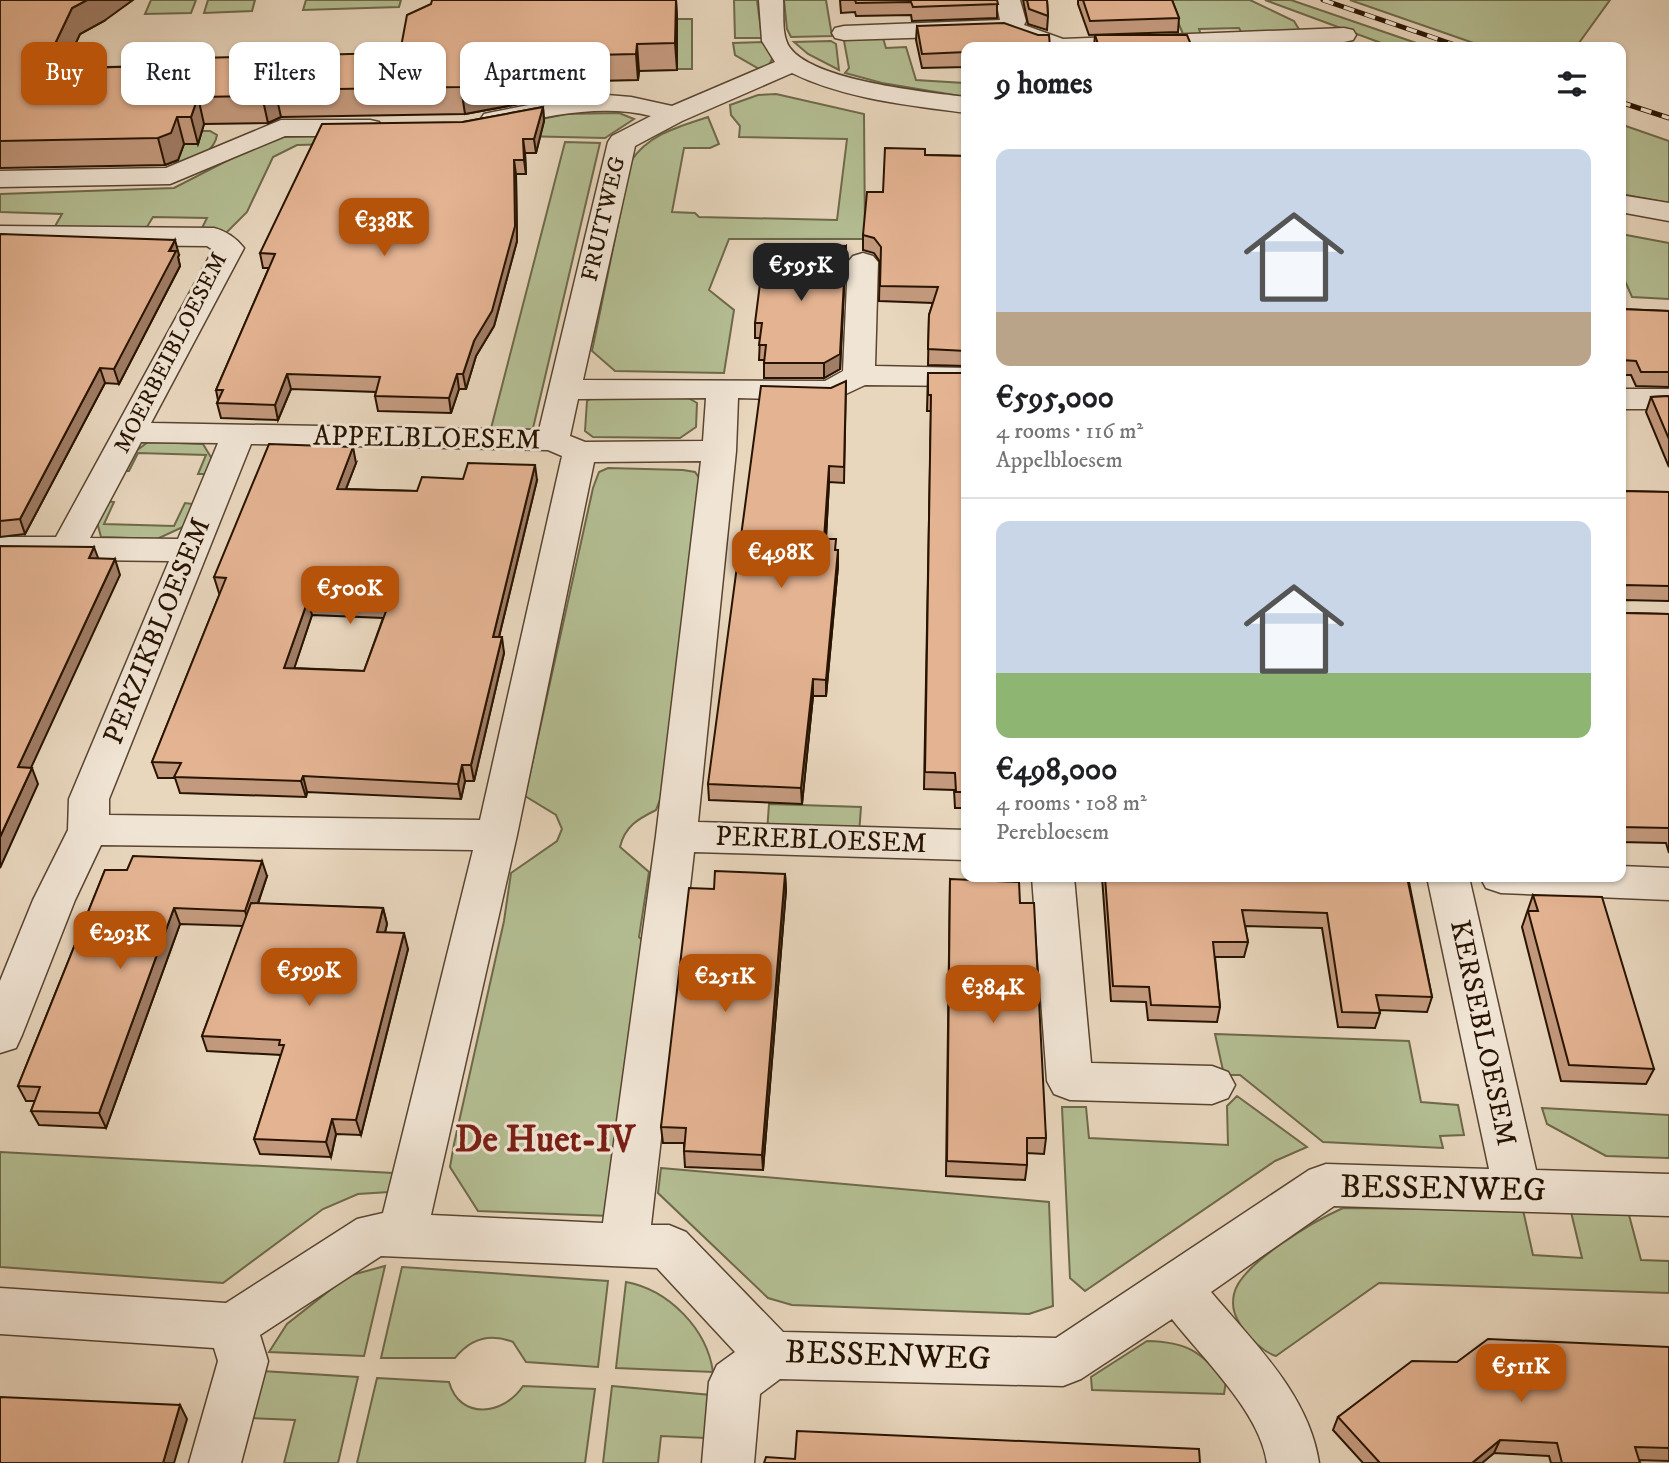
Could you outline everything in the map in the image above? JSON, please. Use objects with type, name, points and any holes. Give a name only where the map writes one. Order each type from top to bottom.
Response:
[{"type":"street","points":[[771,0],[773,40],[780,53],[794,63],[850,84],[961,104]]},
{"type":"street","points":[[1006,27],[1014,21],[1008,0]]},
{"type":"street","points":[[844,33],[1006,27],[1047,42]]},
{"type":"street","points":[[1170,42],[1344,34]]},
{"type":"street","name":"FRUITWEG","points":[[567,446],[565,390],[622,142],[673,116],[794,63]]},
{"type":"street","points":[[465,125],[571,105],[653,106],[673,116]]},
{"type":"street","points":[[0,179],[170,176],[281,128],[393,128]]},
{"type":"street","points":[[1626,204],[1669,212]]},
{"type":"street","name":"MOERBEIBLOESEM","points":[[0,235],[214,237],[229,248],[132,432],[66,549]]},
{"type":"street","points":[[859,375],[863,262]]},
{"type":"street","name":"APPELBLOESEM","points":[[565,390],[722,388],[831,391],[859,375],[961,377]]},
{"type":"street","name":"PEREBLOESEM","points":[[624,1245],[676,836],[719,451],[722,388]]},
{"type":"street","points":[[1626,398],[1669,399]]},
{"type":"street","name":"APPELBLOESEM","points":[[132,432],[719,451]]},
{"type":"street","name":"PERZIKBLOESEM","points":[[0,1035],[54,900],[88,830],[89,799],[188,550],[238,435]]},
{"type":"street","points":[[402,1236],[497,835],[567,446]]},
{"type":"street","points":[[0,548],[188,550]]},
{"type":"street","points":[[88,830],[497,835]]},
{"type":"street","name":"PEREBLOESEM","points":[[676,836],[961,845]]},
{"type":"street","points":[[1626,880],[1669,884]]},
{"type":"street","points":[[1053,882],[1069,1081],[1212,1085]]},
{"type":"street","name":"KERSEBLOESEM","points":[[1449,882],[1517,1189]]},
{"type":"street","name":"BESSENWEG","points":[[232,1326],[374,1234],[669,1247],[772,1355],[1063,1362],[1177,1288],[1326,1185],[1669,1195]]},
{"type":"street","points":[[1177,1288],[1258,1387],[1289,1434],[1293,1463]]},
{"type":"street","points":[[0,1311],[232,1326],[243,1361],[215,1463]]},
{"type":"street","points":[[729,1463],[735,1382],[772,1355]]},
{"type":"green space","points":[[151,0],[196,0],[191,13],[145,14]]},
{"type":"green space","points":[[208,0],[255,0],[252,11],[204,13]]},
{"type":"green space","points":[[306,0],[401,0],[399,7],[303,10]]},
{"type":"green space","points":[[734,0],[757,0],[762,38],[735,38]]},
{"type":"green space","points":[[784,0],[826,0],[832,36],[791,37],[787,29]]},
{"type":"green space","points":[[1169,0],[1250,0],[1294,21],[1300,31],[1244,37],[1239,28],[1199,29],[1202,38],[1185,39]]},
{"type":"green space","points":[[1265,0],[1291,0],[1413,42],[1378,42]]},
{"type":"green space","points":[[1350,0],[1610,0],[1580,42],[1471,42]]},
{"type":"green space","points":[[676,19],[692,19],[692,69],[675,69]]},
{"type":"green space","points":[[849,38],[883,38],[886,48],[906,47],[916,80],[961,83],[961,96],[882,83],[845,73],[849,68],[844,41]]},
{"type":"green space","points":[[831,41],[836,44],[839,70],[808,54],[794,42]]},
{"type":"green space","points":[[764,42],[773,57],[769,65],[761,70],[735,55],[733,43]]},
{"type":"green space","points":[[776,94],[864,114],[865,239],[729,239],[709,290],[734,310],[724,373],[615,371],[592,351],[631,161],[646,144],[675,128],[708,117],[719,144],[710,148],[684,148],[672,212],[695,213],[699,217],[837,220],[847,139],[739,137],[740,126],[731,115],[730,105],[758,95]]},
{"type":"green space","points":[[619,113],[634,119],[605,138],[470,135],[565,114]]},
{"type":"green space","points":[[1626,126],[1669,141],[1669,203],[1626,195]]},
{"type":"green space","points":[[186,131],[210,131],[217,135],[207,152],[174,167]]},
{"type":"green space","points":[[380,134],[377,143],[297,145],[273,157],[247,212],[226,233],[200,232],[207,218],[153,217],[145,230],[54,228],[62,214],[0,212],[0,194],[174,188],[256,146],[282,137]]},
{"type":"green space","points":[[565,142],[600,143],[530,441],[488,440]]},
{"type":"green space","points":[[1626,235],[1669,243],[1669,299],[1632,297],[1626,283]]},
{"type":"green space","points":[[603,392],[680,393],[697,403],[696,427],[680,438],[593,437],[585,431],[587,401]]},
{"type":"green space","points":[[148,442],[203,444],[212,459],[206,474],[198,474],[206,455],[138,453],[129,471],[120,471],[128,457]]},
{"type":"green space","points":[[608,468],[683,470],[695,472],[702,482],[692,576],[661,797],[656,810],[629,828],[620,847],[649,872],[639,937],[650,947],[610,1216],[478,1211],[450,1167],[454,1144],[504,921],[511,873],[557,841],[562,829],[556,815],[525,796],[593,488],[599,472]]},
{"type":"green space","points":[[104,501],[114,502],[104,524],[174,526],[185,503],[193,504],[185,526],[157,539],[101,537],[96,518]]},
{"type":"green space","points":[[769,804],[861,807],[859,834],[767,832]]},
{"type":"green space","points":[[1215,1034],[1409,1041],[1421,1102],[1458,1105],[1464,1135],[1440,1136],[1443,1148],[1323,1142],[1240,1075],[1224,1075]]},
{"type":"green space","points":[[1237,1096],[1307,1147],[1275,1161],[1085,1291],[1070,1278],[1062,1107],[1086,1107],[1089,1138],[1228,1145],[1227,1106]]},
{"type":"green space","points":[[1542,1108],[1669,1115],[1669,1158],[1606,1156],[1547,1124]]},
{"type":"green space","points":[[0,1152],[393,1173],[389,1192],[358,1194],[323,1209],[223,1283],[0,1267]]},
{"type":"green space","points":[[661,1168],[1049,1202],[1053,1306],[1029,1314],[792,1305],[768,1298],[658,1193]]},
{"type":"green space","points":[[1343,1208],[1523,1210],[1533,1255],[1582,1258],[1571,1212],[1629,1215],[1641,1260],[1669,1261],[1669,1293],[1379,1283],[1276,1356],[1271,1354],[1250,1337],[1236,1316],[1233,1299],[1239,1282],[1281,1244]]},
{"type":"green space","points":[[385,1266],[364,1356],[269,1352],[287,1324],[348,1276]]},
{"type":"green space","points":[[402,1267],[608,1281],[598,1367],[526,1362],[513,1342],[496,1338],[474,1342],[455,1358],[381,1358]]},
{"type":"green space","points":[[626,1282],[657,1293],[683,1314],[703,1341],[713,1372],[616,1368]]},
{"type":"green space","points":[[1147,1341],[1173,1343],[1200,1355],[1226,1381],[1224,1394],[1092,1390],[1091,1377]]},
{"type":"green space","points":[[262,1371],[358,1377],[338,1463],[284,1463],[295,1420],[249,1418]]},
{"type":"green space","points":[[377,1378],[449,1382],[455,1395],[463,1403],[483,1410],[505,1403],[523,1386],[595,1389],[585,1463],[357,1463]]},
{"type":"green space","points":[[612,1386],[711,1395],[706,1438],[661,1436],[658,1463],[603,1463]]},
{"type":"building","points":[[0,0],[87,0],[72,8],[56,42],[21,42],[21,105],[107,105],[107,67],[121,67],[121,105],[195,105],[191,117],[177,117],[171,133],[158,138],[0,141]]},
{"type":"building","points":[[432,0],[676,0],[675,43],[637,44],[636,54],[610,55],[610,42],[460,42],[460,87],[446,87],[446,42],[402,42],[407,15],[431,4]]},
{"type":"building","points":[[855,0],[997,0],[998,4],[913,7],[911,2],[856,3]]},
{"type":"building","points":[[1027,0],[1047,0],[1048,16],[1029,9]]},
{"type":"building","points":[[1083,0],[1172,0],[1179,18],[1090,21]]},
{"type":"building","points":[[1004,23],[1038,35],[1049,35],[1050,42],[961,42],[961,52],[922,54],[917,26]]},
{"type":"building","points":[[1095,35],[1187,35],[1190,42],[1097,42]]},
{"type":"building","points":[[340,54],[354,54],[354,89],[340,89]]},
{"type":"building","points":[[229,57],[229,97],[215,97],[215,58]]},
{"type":"building","points":[[543,107],[534,139],[523,139],[524,160],[514,160],[515,226],[492,311],[474,341],[463,374],[457,374],[449,398],[375,396],[380,377],[287,374],[275,405],[217,403],[223,390],[216,390],[275,254],[260,253],[322,124],[463,122]]},
{"type":"building","points":[[885,148],[925,149],[925,155],[961,156],[961,351],[928,349],[929,315],[938,287],[880,286],[881,247],[874,238],[863,235],[867,192],[883,192]]},
{"type":"building","points":[[0,234],[175,240],[169,251],[176,251],[114,369],[100,368],[20,519],[0,521]]},
{"type":"building","points":[[765,244],[846,246],[840,354],[824,363],[764,363],[766,345],[759,345],[762,323],[755,323]]},
{"type":"building","points":[[1626,309],[1669,311],[1669,372],[1641,372],[1636,361],[1626,360]]},
{"type":"building","points":[[928,373],[961,373],[961,792],[956,792],[955,773],[925,772],[931,395],[928,395]]},
{"type":"building","points":[[846,381],[844,467],[829,466],[824,539],[836,539],[835,550],[838,550],[826,680],[813,679],[801,788],[708,784],[761,386],[831,388]]},
{"type":"building","points":[[1669,396],[1669,439],[1651,397]]},
{"type":"building","points":[[269,444],[353,447],[337,489],[417,491],[422,477],[463,479],[468,463],[535,465],[493,637],[502,637],[471,765],[462,765],[458,784],[303,776],[301,781],[174,777],[181,763],[152,762],[226,578],[214,577]],"holes":[[[308,600],[389,603],[364,671],[284,668]]]},
{"type":"building","points":[[1626,491],[1669,492],[1669,586],[1626,585]]},
{"type":"building","points":[[0,546],[94,547],[89,558],[115,559],[18,767],[32,768],[0,837]]},
{"type":"building","points":[[1626,613],[1669,614],[1669,828],[1626,827]]},
{"type":"building","points":[[133,856],[262,861],[245,911],[174,908],[99,1113],[31,1111],[40,1087],[18,1086],[105,870],[127,870]]},
{"type":"building","points":[[715,871],[785,874],[762,1155],[684,1151],[686,1128],[661,1127],[689,888],[714,889]]},
{"type":"building","points":[[950,879],[961,879],[961,882],[1019,882],[1020,903],[1034,903],[1046,1138],[1027,1138],[1027,1165],[947,1161]]},
{"type":"building","points":[[1105,882],[1408,882],[1432,997],[1376,995],[1380,1013],[1342,1012],[1327,913],[1242,910],[1248,942],[1213,942],[1220,1007],[1151,1005],[1149,987],[1113,986]]},
{"type":"building","points":[[1533,895],[1602,897],[1654,1069],[1569,1065],[1528,911],[1538,911]]},
{"type":"building","points":[[251,903],[383,908],[377,932],[404,933],[356,1120],[332,1119],[326,1142],[254,1139],[284,1045],[279,1045],[280,1040],[202,1036]]},
{"type":"building","points":[[1488,1339],[1669,1347],[1669,1448],[1635,1447],[1640,1463],[1562,1463],[1557,1443],[1500,1440],[1472,1463],[1380,1463],[1338,1417],[1412,1361],[1457,1362]]},
{"type":"building","points":[[0,1397],[180,1405],[163,1463],[0,1463]]},
{"type":"building","points":[[797,1431],[1199,1449],[1200,1463],[764,1463],[766,1457],[795,1459]]},
{"type":"railway","points":[[1323,0],[1446,42]]},
{"type":"railway","points":[[1626,104],[1669,118]]},
{"type":"district","name":"De Huet-IV","points":[[545,1140]]}]
